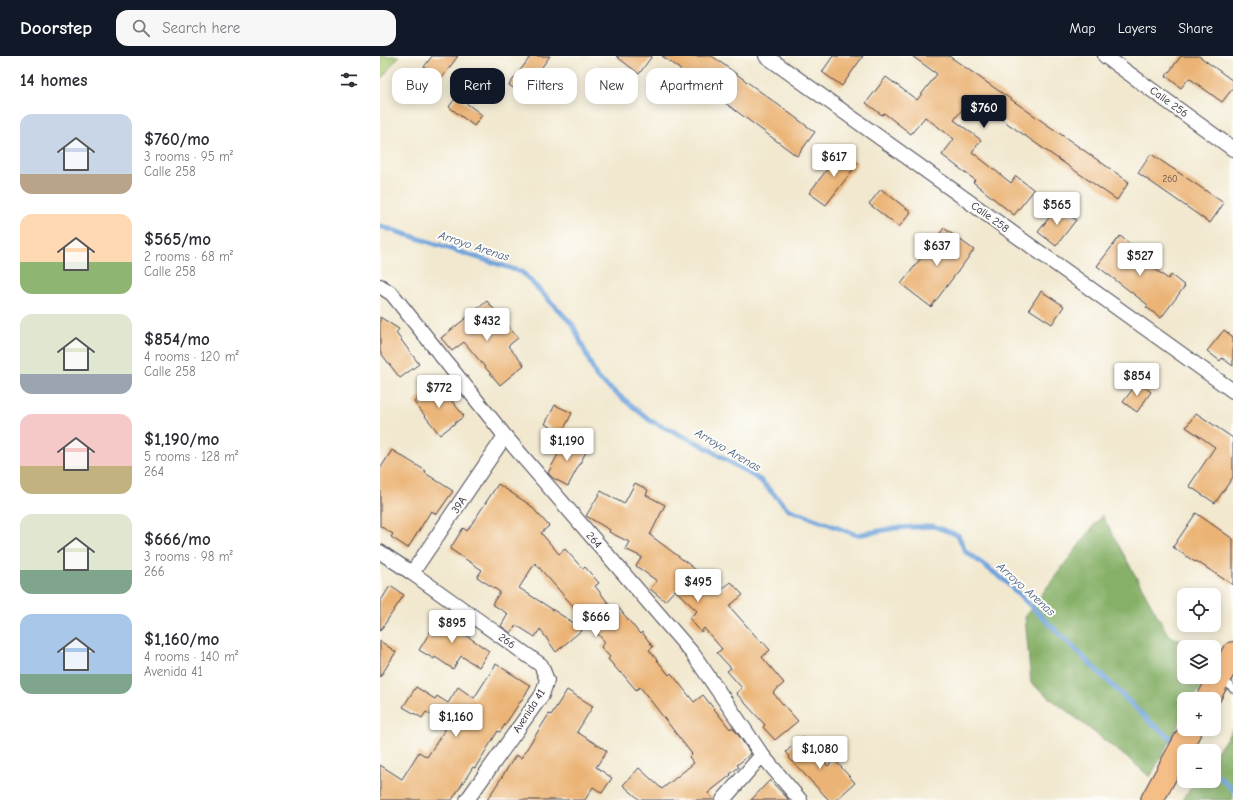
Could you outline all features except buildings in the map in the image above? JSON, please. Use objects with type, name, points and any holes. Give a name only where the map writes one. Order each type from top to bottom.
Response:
[{"type":"main road","points":[[1219,687],[1233,653]]},
{"type":"main road","points":[[1152,800],[1187,736]]},
{"type":"street","name":"Calle 258","points":[[766,56],[1233,391]]},
{"type":"street","name":"Calle 256","points":[[1105,56],[1233,149]]},
{"type":"street","name":"264","points":[[380,286],[392,294],[505,436],[693,654],[762,755],[800,800]]},
{"type":"street","name":"39A","points":[[412,573],[505,436]]},
{"type":"street","name":"266","points":[[380,552],[412,573],[540,665],[547,680]]},
{"type":"street","name":"Avenida 41","points":[[467,800],[542,695],[547,680]]},
{"type":"street","points":[[724,800],[762,755]]},
{"type":"green space","points":[[380,56],[399,56],[380,80]]},
{"type":"green space","points":[[1102,515],[1168,635],[1179,640],[1177,640],[1177,684],[1202,684],[1198,692],[1177,692],[1177,729],[1150,777],[1031,683],[1025,616]]},
{"type":"green space","points":[[1233,729],[1233,800],[1182,800],[1191,788],[1221,788],[1221,746]]},
{"type":"waterway","name":"Arroyo Arenas","points":[[380,226],[522,272],[573,325],[597,378],[651,421],[702,445],[760,480],[788,509],[857,535],[895,528],[933,526],[958,535],[965,551],[1004,580],[1149,721],[1177,743]]},
{"type":"waterway","name":"Arroyo Arenas","points":[[1221,779],[1233,790]]}]
